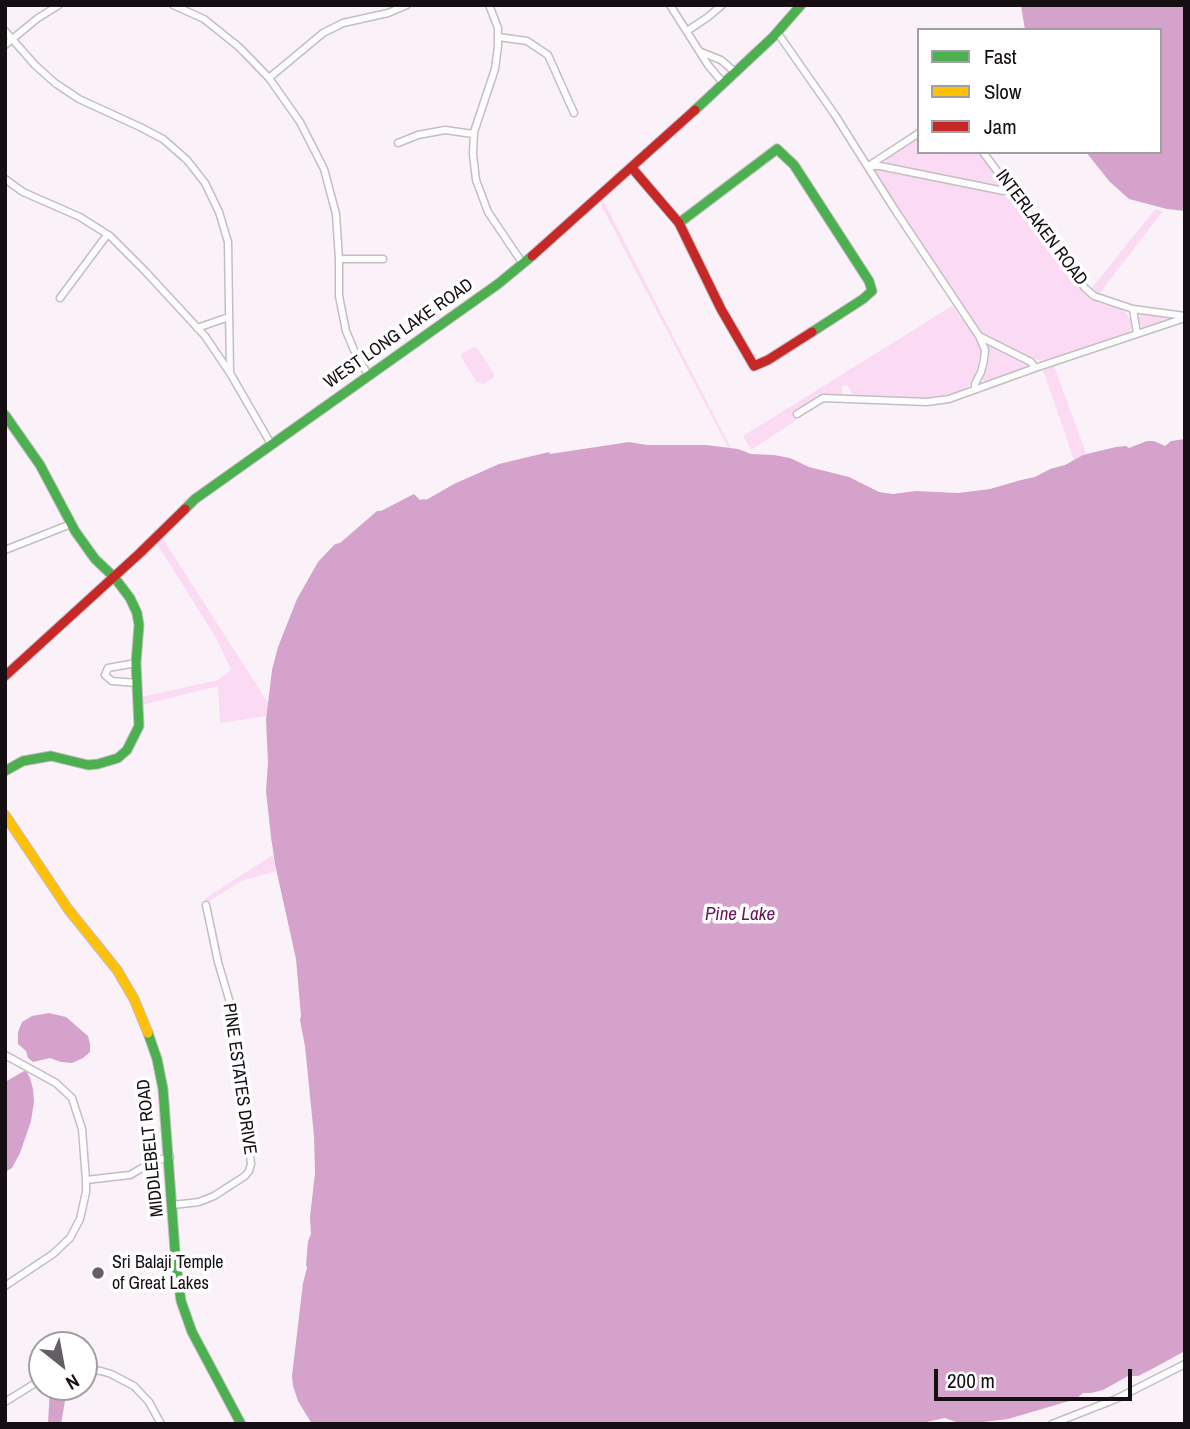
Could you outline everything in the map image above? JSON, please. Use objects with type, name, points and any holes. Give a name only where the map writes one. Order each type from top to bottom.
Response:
[{"type":"street","points":[[5,45],[59,5]]},
{"type":"street","points":[[173,5],[204,19],[239,47],[269,78],[300,122],[324,169],[336,214],[339,296],[346,331],[368,375]]},
{"type":"street","points":[[269,78],[323,33],[343,23],[388,13],[407,5]]},
{"type":"street","points":[[489,5],[498,28],[498,37],[495,69],[473,134],[475,180],[488,212],[523,264]]},
{"type":"street","points":[[670,5],[724,85]]},
{"type":"street","points":[[687,31],[722,5]]},
{"type":"street","name":"WEST LONG LAKE ROAD","points":[[5,676],[195,499],[523,264],[736,74],[801,5]]},
{"type":"street","points":[[5,31],[55,83],[79,99],[163,139],[187,159],[205,183],[219,212],[228,243],[230,373]]},
{"type":"street","points":[[777,32],[831,109],[979,336],[985,350],[975,390]]},
{"type":"street","points":[[498,37],[527,41],[548,55],[575,113]]},
{"type":"street","points":[[700,52],[721,60],[736,74]]},
{"type":"street","points":[[398,143],[418,135],[445,130],[473,134]]},
{"type":"street","points":[[868,166],[917,134]]},
{"type":"street","points":[[632,168],[679,223],[754,366],[768,360],[872,291],[869,281],[794,165],[777,149],[679,223]]},
{"type":"street","name":"INTERLAKEN ROAD","points":[[984,154],[1085,288],[1099,299],[1133,309],[1185,317]]},
{"type":"street","points":[[868,166],[880,166],[1003,191],[1009,187]]},
{"type":"street","points":[[5,179],[23,192],[80,217],[107,235],[145,271],[197,328],[230,373],[271,444]]},
{"type":"street","points":[[60,298],[107,235]]},
{"type":"street","points":[[339,259],[383,259]]},
{"type":"street","points":[[1133,309],[1137,334]]},
{"type":"street","points":[[197,328],[229,317]]},
{"type":"street","points":[[797,414],[823,398],[927,402],[949,399],[1185,317]]},
{"type":"street","points":[[979,336],[1031,362],[1035,369]]},
{"type":"street","points":[[5,415],[40,465],[71,524],[95,559],[114,577],[130,598],[139,625],[136,663],[138,726],[127,750],[118,758],[98,764],[88,765],[51,756],[23,761],[5,771]]},
{"type":"street","points":[[5,550],[71,524]]},
{"type":"street","points":[[136,663],[108,668],[105,671],[107,679],[111,681],[136,683]]},
{"type":"street","name":"MIDDLEBELT ROAD","points":[[5,815],[68,909],[113,964],[134,999],[150,1036],[160,1071],[165,1107],[178,1280],[186,1317],[241,1424]]},
{"type":"street","name":"PINE ESTATES DRIVE","points":[[173,1205],[199,1202],[214,1196],[245,1177],[251,1164],[236,1023],[218,961],[206,905]]},
{"type":"street","points":[[5,1055],[56,1083],[72,1098],[82,1129],[86,1180],[80,1219],[70,1238],[53,1254],[5,1286]]},
{"type":"street","points":[[86,1180],[130,1175],[154,1161],[170,1157]]},
{"type":"street","points":[[1052,1424],[1107,1403],[1185,1364]]},
{"type":"street","points":[[98,1371],[134,1386],[149,1402],[161,1424]]},
{"type":"street","points":[[5,1402],[28,1388]]},
{"type":"shaded area","points":[[917,137],[917,154],[981,154],[1002,182],[997,187],[890,165],[886,162],[888,157]]},
{"type":"shaded area","points":[[875,170],[1012,199],[1086,294],[1098,303],[1119,308],[1126,313],[1131,328],[1128,334],[1049,361],[1029,357],[991,340],[974,324],[880,179]]},
{"type":"shaded area","points":[[604,202],[733,452],[730,451],[601,205]]},
{"type":"shaded area","points":[[1155,209],[1163,211],[1099,294],[1091,289]]},
{"type":"shaded area","points":[[952,306],[971,331],[981,352],[975,375],[963,391],[930,398],[853,395],[847,385],[842,386],[842,394],[815,394],[821,404],[751,450],[743,436]]},
{"type":"shaded area","points":[[1141,314],[1171,318],[1143,329],[1138,323]]},
{"type":"shaded area","points":[[987,344],[1025,362],[1028,367],[986,383],[982,378],[989,359]]},
{"type":"shaded area","points":[[474,347],[494,374],[493,378],[483,384],[477,382],[462,359],[461,354]]},
{"type":"shaded area","points":[[1054,366],[1086,453],[1074,460],[1043,370]]},
{"type":"shaded area","points":[[163,539],[274,712],[266,716],[220,723],[218,686],[142,705],[141,697],[218,680],[231,670],[216,638],[157,544]]},
{"type":"shaded area","points":[[273,855],[276,871],[241,881],[207,903],[204,899]]},
{"type":"water","points":[[1021,5],[1185,5],[1185,211],[1129,199],[1110,182],[1088,154],[1162,154],[1162,28],[1025,28]]},
{"type":"water","name":"Pine Lake","points":[[1185,439],[1185,1351],[1138,1376],[1128,1376],[1103,1390],[1083,1393],[1076,1399],[1008,1419],[983,1422],[956,1422],[945,1418],[917,1424],[312,1424],[298,1401],[292,1376],[311,1234],[310,1217],[315,1173],[314,1136],[300,1020],[296,959],[271,837],[266,791],[266,720],[272,670],[278,647],[297,599],[318,562],[335,544],[340,543],[377,511],[414,494],[420,500],[426,500],[499,464],[549,452],[550,454],[629,442],[647,445],[706,445],[790,458],[809,467],[849,477],[879,492],[958,493],[990,489],[1035,477],[1083,455],[1099,451],[1126,446],[1129,448],[1147,441],[1165,446],[1171,441]]},
{"type":"water","points":[[49,1013],[66,1017],[88,1036],[90,1052],[72,1063],[50,1058],[33,1062],[28,1058],[26,1051],[18,1044],[18,1032],[22,1022],[32,1016]]},
{"type":"water","points":[[24,1071],[30,1078],[33,1089],[31,1121],[20,1153],[12,1168],[5,1172],[5,1082]]},
{"type":"water","points":[[49,1401],[65,1401],[61,1424],[48,1424]]},
{"type":"traffic: fast","points":[[695,110],[773,37],[801,5]]},
{"type":"traffic: fast","points":[[679,223],[777,149],[794,165],[869,281],[872,291],[812,332]]},
{"type":"traffic: fast","points":[[185,509],[195,499],[498,284],[532,256]]},
{"type":"traffic: fast","points":[[5,415],[40,465],[75,531],[95,559],[114,577],[130,598],[139,625],[136,663],[139,726],[127,750],[118,758],[98,764],[88,765],[51,756],[23,761],[5,771]]},
{"type":"traffic: fast","points":[[148,1033],[163,1089],[181,1301],[192,1332],[241,1424]]},
{"type":"traffic: slow","points":[[5,815],[68,909],[117,970],[134,999],[148,1033]]},
{"type":"traffic: jam","points":[[532,256],[695,110]]},
{"type":"traffic: jam","points":[[632,168],[679,223],[721,309],[754,366],[812,332]]},
{"type":"traffic: jam","points":[[5,676],[185,509]]},
{"type":"place","name":"Sri Balaji Temple of Great Lakes","points":[[98,1273]]}]
